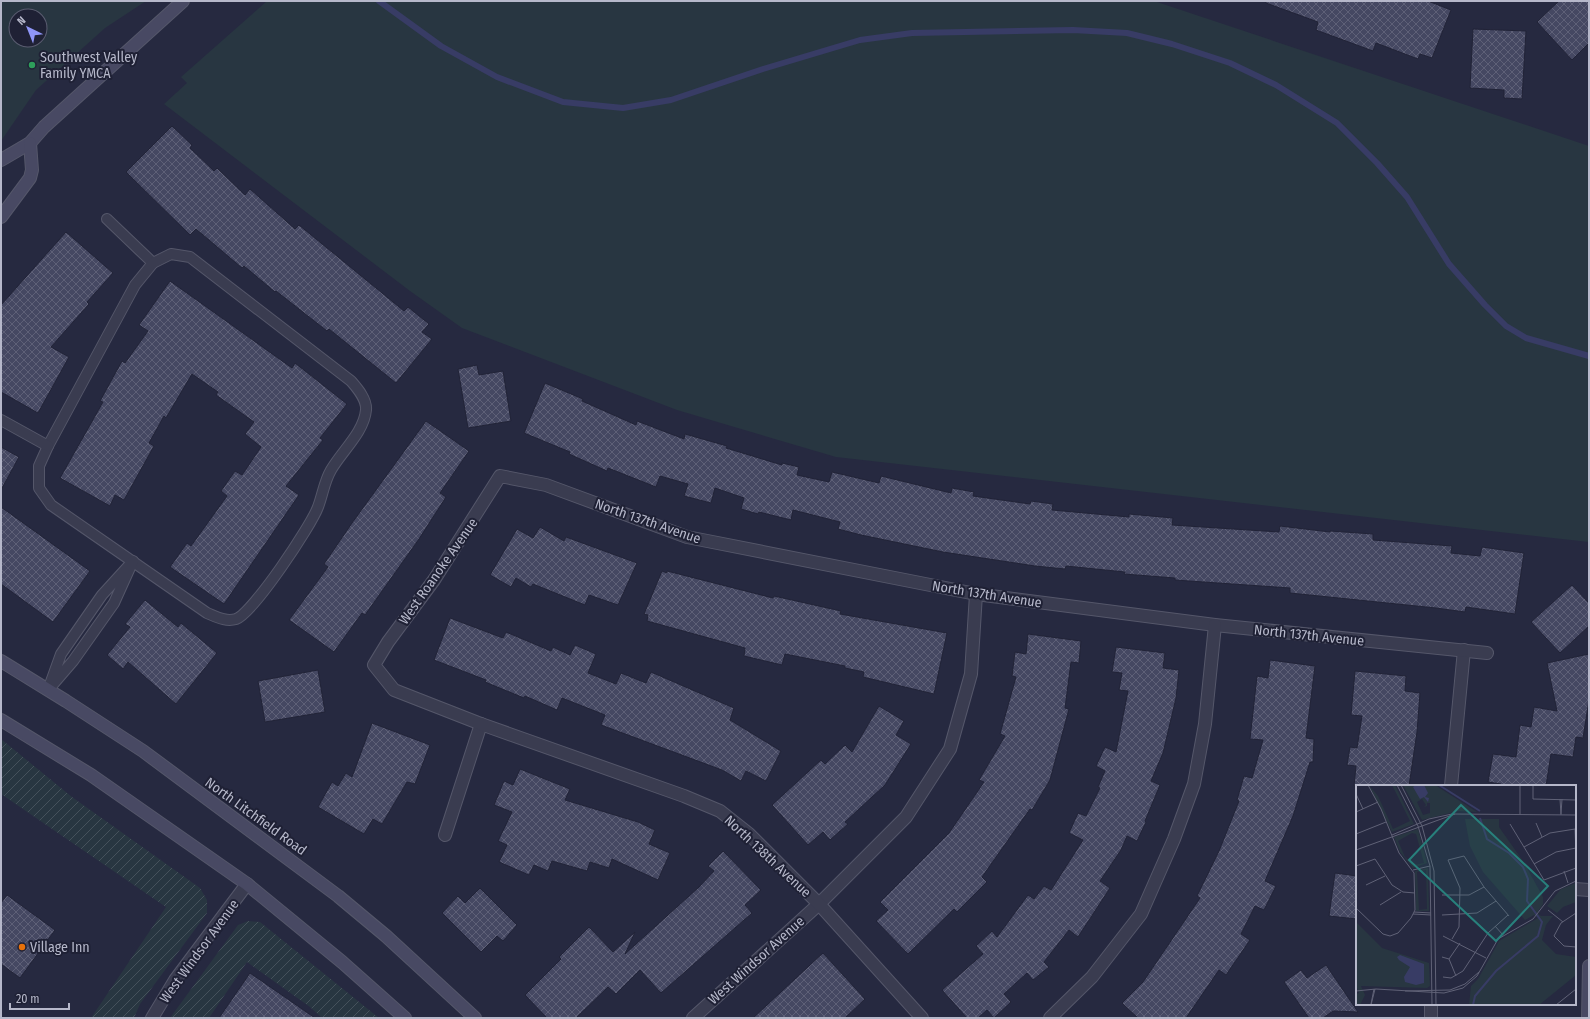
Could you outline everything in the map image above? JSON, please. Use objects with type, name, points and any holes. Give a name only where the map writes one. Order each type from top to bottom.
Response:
[{"type":"main road","points":[[1,160],[30,143],[44,127],[183,1]]},
{"type":"main road","points":[[1,217],[30,178],[32,170],[30,143]]},
{"type":"main road","name":"North Litchfield Road","points":[[1,661],[142,751],[338,896],[386,936],[475,1018]]},
{"type":"main road","points":[[1,720],[91,775],[247,884],[342,962],[405,1018]]},
{"type":"main road","points":[[1588,1018],[1587,985],[1589,966]]},
{"type":"street","name":"North 137th Avenue","points":[[500,476],[546,485],[687,537],[976,594],[1216,625],[1487,652]]},
{"type":"street","name":"West Roanoke Avenue","points":[[374,665],[388,642],[434,580],[500,476]]},
{"type":"street","name":"West Windsor Avenue","points":[[693,1018],[818,904],[906,816],[950,749],[971,674],[976,594]]},
{"type":"street","points":[[1050,1018],[1092,977],[1141,914],[1174,840],[1194,784],[1202,739],[1216,625]]},
{"type":"street","points":[[1450,785],[1464,650]]},
{"type":"street","name":"North 138th Avenue","points":[[374,665],[394,690],[480,724],[684,796],[720,811],[749,834],[818,904],[922,1018]]},
{"type":"street","points":[[445,835],[480,724]]},
{"type":"street","name":"West Windsor Avenue","points":[[152,1018],[175,980],[247,884]]},
{"type":"street","points":[[1576,888],[1589,890]]},
{"type":"street","points":[[1431,1005],[1431,1018]]},
{"type":"lane","points":[[107,219],[153,263]]},
{"type":"lane","points":[[171,254],[190,257],[351,381],[361,394],[366,409],[361,426],[330,470],[322,491],[319,506],[308,527],[252,606],[237,618],[224,620],[207,613],[51,505],[39,488],[39,466],[48,446],[135,285],[153,263],[171,254]]},
{"type":"lane","points":[[1,420],[48,446]]},
{"type":"lane","points":[[48,690],[61,654],[102,595],[133,561]]},
{"type":"lane","points":[[48,690],[73,661],[114,603],[133,561]]},
{"type":"lane","points":[[93,608],[105,616]]},
{"type":"shaded area","name":"Southwest Valley Family YMCA","points":[[1,1],[146,1],[105,28],[36,90],[1,141]]},
{"type":"shaded area","points":[[267,1],[1154,1],[1589,146],[1589,542],[836,457],[677,410],[462,328],[410,291],[164,104],[187,83],[181,77]]},
{"type":"shaded area","points":[[1,739],[72,797],[200,888],[207,900],[207,913],[140,1004],[134,1018],[91,1018],[166,907],[1,794]]},
{"type":"shaded area","points":[[248,921],[260,922],[379,1018],[322,1018],[310,1007],[247,962],[209,1018],[170,1018],[238,925]]},
{"type":"building","points":[[1266,1],[1428,1],[1451,10],[1432,58],[1420,54],[1418,59],[1376,43],[1373,51],[1316,30],[1318,22],[1266,3]]},
{"type":"building","points":[[1559,1],[1589,1],[1589,43],[1572,60],[1537,22]]},
{"type":"building","points":[[1473,29],[1526,31],[1522,99],[1504,98],[1504,90],[1470,88]]},
{"type":"building","points":[[172,126],[192,145],[190,148],[214,171],[217,168],[245,195],[250,189],[295,229],[299,225],[404,311],[408,307],[429,324],[422,332],[432,339],[396,383],[329,329],[327,331],[276,291],[275,292],[244,266],[242,268],[196,229],[190,235],[126,172]]},
{"type":"building","points":[[66,232],[113,273],[87,302],[89,304],[51,347],[69,357],[38,413],[1,392],[1,305]]},
{"type":"building","points":[[170,281],[292,368],[295,363],[347,404],[320,438],[323,440],[286,486],[299,495],[224,604],[170,567],[187,543],[191,546],[227,496],[221,491],[235,471],[242,475],[261,447],[245,434],[254,422],[216,395],[218,392],[192,374],[166,418],[164,416],[149,443],[154,446],[124,500],[115,495],[110,506],[60,478],[103,402],[100,401],[122,361],[125,363],[148,331],[139,325]]},
{"type":"building","points":[[477,365],[479,375],[503,371],[511,421],[468,428],[458,369]]},
{"type":"building","points":[[545,383],[583,399],[582,401],[636,425],[637,421],[684,439],[685,434],[727,446],[726,448],[782,465],[782,463],[799,467],[797,475],[829,482],[832,472],[879,483],[881,476],[951,493],[952,488],[974,492],[973,496],[1030,504],[1031,501],[1053,504],[1052,510],[1129,517],[1129,514],[1173,518],[1172,525],[1279,532],[1280,526],[1330,532],[1373,534],[1373,540],[1452,546],[1451,553],[1480,556],[1482,547],[1524,553],[1515,614],[1466,607],[1465,612],[1290,593],[1290,588],[1175,580],[1175,578],[1124,574],[1125,572],[1066,566],[1065,569],[1035,566],[943,552],[861,535],[838,529],[840,522],[793,510],[791,520],[759,512],[758,514],[741,509],[744,498],[715,488],[711,503],[684,496],[688,484],[660,476],[656,487],[608,468],[607,471],[569,454],[570,452],[524,433]]},
{"type":"building","points":[[426,421],[469,451],[440,493],[446,497],[419,539],[365,615],[362,613],[334,652],[289,620],[328,567],[324,564],[352,523]]},
{"type":"building","points":[[1,447],[19,457],[1,490]]},
{"type":"building","points":[[1,507],[90,571],[53,622],[1,584]]},
{"type":"building","points":[[540,527],[564,541],[566,537],[637,563],[618,605],[589,595],[585,605],[533,584],[531,587],[516,578],[511,587],[490,575],[517,529],[533,538]]},
{"type":"building","points":[[662,571],[773,598],[774,596],[841,611],[840,614],[947,633],[934,694],[863,677],[864,672],[845,668],[845,666],[785,654],[782,665],[744,656],[745,648],[647,621],[648,615],[644,614]]},
{"type":"building","points":[[1572,585],[1589,603],[1589,626],[1560,653],[1531,622]]},
{"type":"building","points":[[145,600],[178,627],[181,623],[217,653],[176,704],[128,662],[123,669],[107,655],[130,627],[125,624]]},
{"type":"building","points":[[450,618],[503,638],[506,632],[551,651],[553,647],[570,655],[575,645],[596,654],[588,673],[616,684],[621,673],[646,683],[651,672],[734,708],[730,720],[781,751],[766,781],[746,771],[741,781],[722,770],[601,725],[605,715],[562,698],[557,710],[525,696],[524,698],[485,682],[486,680],[434,660]]},
{"type":"building","points":[[1028,634],[1081,641],[1079,663],[1071,662],[1065,708],[1069,709],[1050,780],[1032,810],[1030,809],[982,877],[987,882],[957,912],[954,909],[908,954],[876,921],[888,910],[880,902],[949,833],[984,782],[979,780],[1005,736],[1000,734],[1016,677],[1012,676],[1015,652],[1026,654]]},
{"type":"building","points":[[1116,647],[1165,653],[1163,668],[1179,670],[1176,698],[1163,753],[1151,781],[1160,785],[1145,821],[1146,822],[1137,841],[1127,836],[1121,850],[1100,881],[1110,888],[1078,937],[1069,930],[1044,962],[1049,967],[1033,980],[1027,973],[1004,994],[1011,1002],[994,1018],[987,1010],[978,1018],[967,1018],[942,990],[983,954],[976,946],[992,931],[997,937],[1028,895],[1034,899],[1044,886],[1051,890],[1083,840],[1069,833],[1078,813],[1086,816],[1100,788],[1098,787],[1105,771],[1096,766],[1105,747],[1116,752],[1128,691],[1119,690],[1122,673],[1112,672]]},
{"type":"building","points":[[1589,654],[1589,700],[1583,738],[1576,737],[1573,757],[1551,754],[1546,785],[1501,785],[1488,782],[1493,754],[1516,757],[1520,725],[1531,727],[1534,707],[1557,711],[1547,663]]},
{"type":"building","points":[[1270,660],[1315,666],[1306,738],[1314,739],[1313,762],[1310,762],[1293,816],[1265,881],[1276,886],[1264,910],[1255,906],[1241,934],[1250,940],[1226,975],[1219,970],[1186,1018],[1138,1018],[1122,1003],[1143,982],[1200,898],[1197,896],[1219,851],[1239,801],[1237,800],[1244,776],[1252,778],[1263,740],[1250,739],[1257,676],[1268,678]]},
{"type":"building","points":[[318,670],[325,712],[265,722],[258,681]]},
{"type":"building","points":[[1355,671],[1406,676],[1405,691],[1420,693],[1417,732],[1409,785],[1354,786],[1356,766],[1347,765],[1350,747],[1357,748],[1362,716],[1351,715]]},
{"type":"building","points":[[879,706],[904,721],[896,735],[911,744],[885,785],[845,822],[848,824],[830,840],[823,832],[808,845],[772,805],[821,760],[825,764],[845,745],[852,752]]},
{"type":"building","points":[[372,723],[430,745],[415,784],[407,782],[382,824],[373,819],[364,834],[318,807],[332,782],[338,786],[346,773],[352,777]]},
{"type":"building","points":[[520,769],[570,789],[565,800],[638,822],[655,830],[649,844],[670,853],[658,880],[612,859],[609,868],[590,862],[587,871],[552,861],[548,871],[534,865],[529,875],[499,862],[507,845],[498,841],[512,812],[494,805],[504,781],[513,785]]},
{"type":"building","points":[[723,851],[761,890],[745,905],[752,913],[661,993],[640,970],[616,994],[608,987],[576,1018],[547,1018],[525,995],[561,959],[559,957],[589,927],[613,952],[635,932],[625,954],[699,887],[714,871],[708,866]]},
{"type":"building","points":[[1335,873],[1356,876],[1356,919],[1329,916]]},
{"type":"building","points":[[480,888],[517,925],[503,941],[497,936],[481,952],[442,913],[458,896],[465,903]]},
{"type":"building","name":"Village Inn","points":[[7,895],[55,930],[20,978],[1,964],[1,903]]},
{"type":"building","points":[[823,953],[865,999],[845,1018],[753,1018]]},
{"type":"building","points":[[1326,965],[1358,1012],[1333,1011],[1323,1018],[1309,1018],[1284,982],[1301,970],[1307,978]]},
{"type":"building","points":[[250,973],[315,1018],[219,1018]]},
{"type":"waterway","points":[[379,1],[441,46],[497,77],[563,102],[623,108],[671,100],[763,69],[860,40],[912,33],[1073,30],[1127,33],[1172,44],[1230,63],[1276,85],[1337,123],[1377,163],[1407,197],[1449,264],[1485,305],[1506,326],[1526,338],[1589,356]]},
{"type":"place","name":"Southwest Valley Family YMCA","points":[[32,65]]},
{"type":"place","name":"Village Inn","points":[[22,947]]}]
